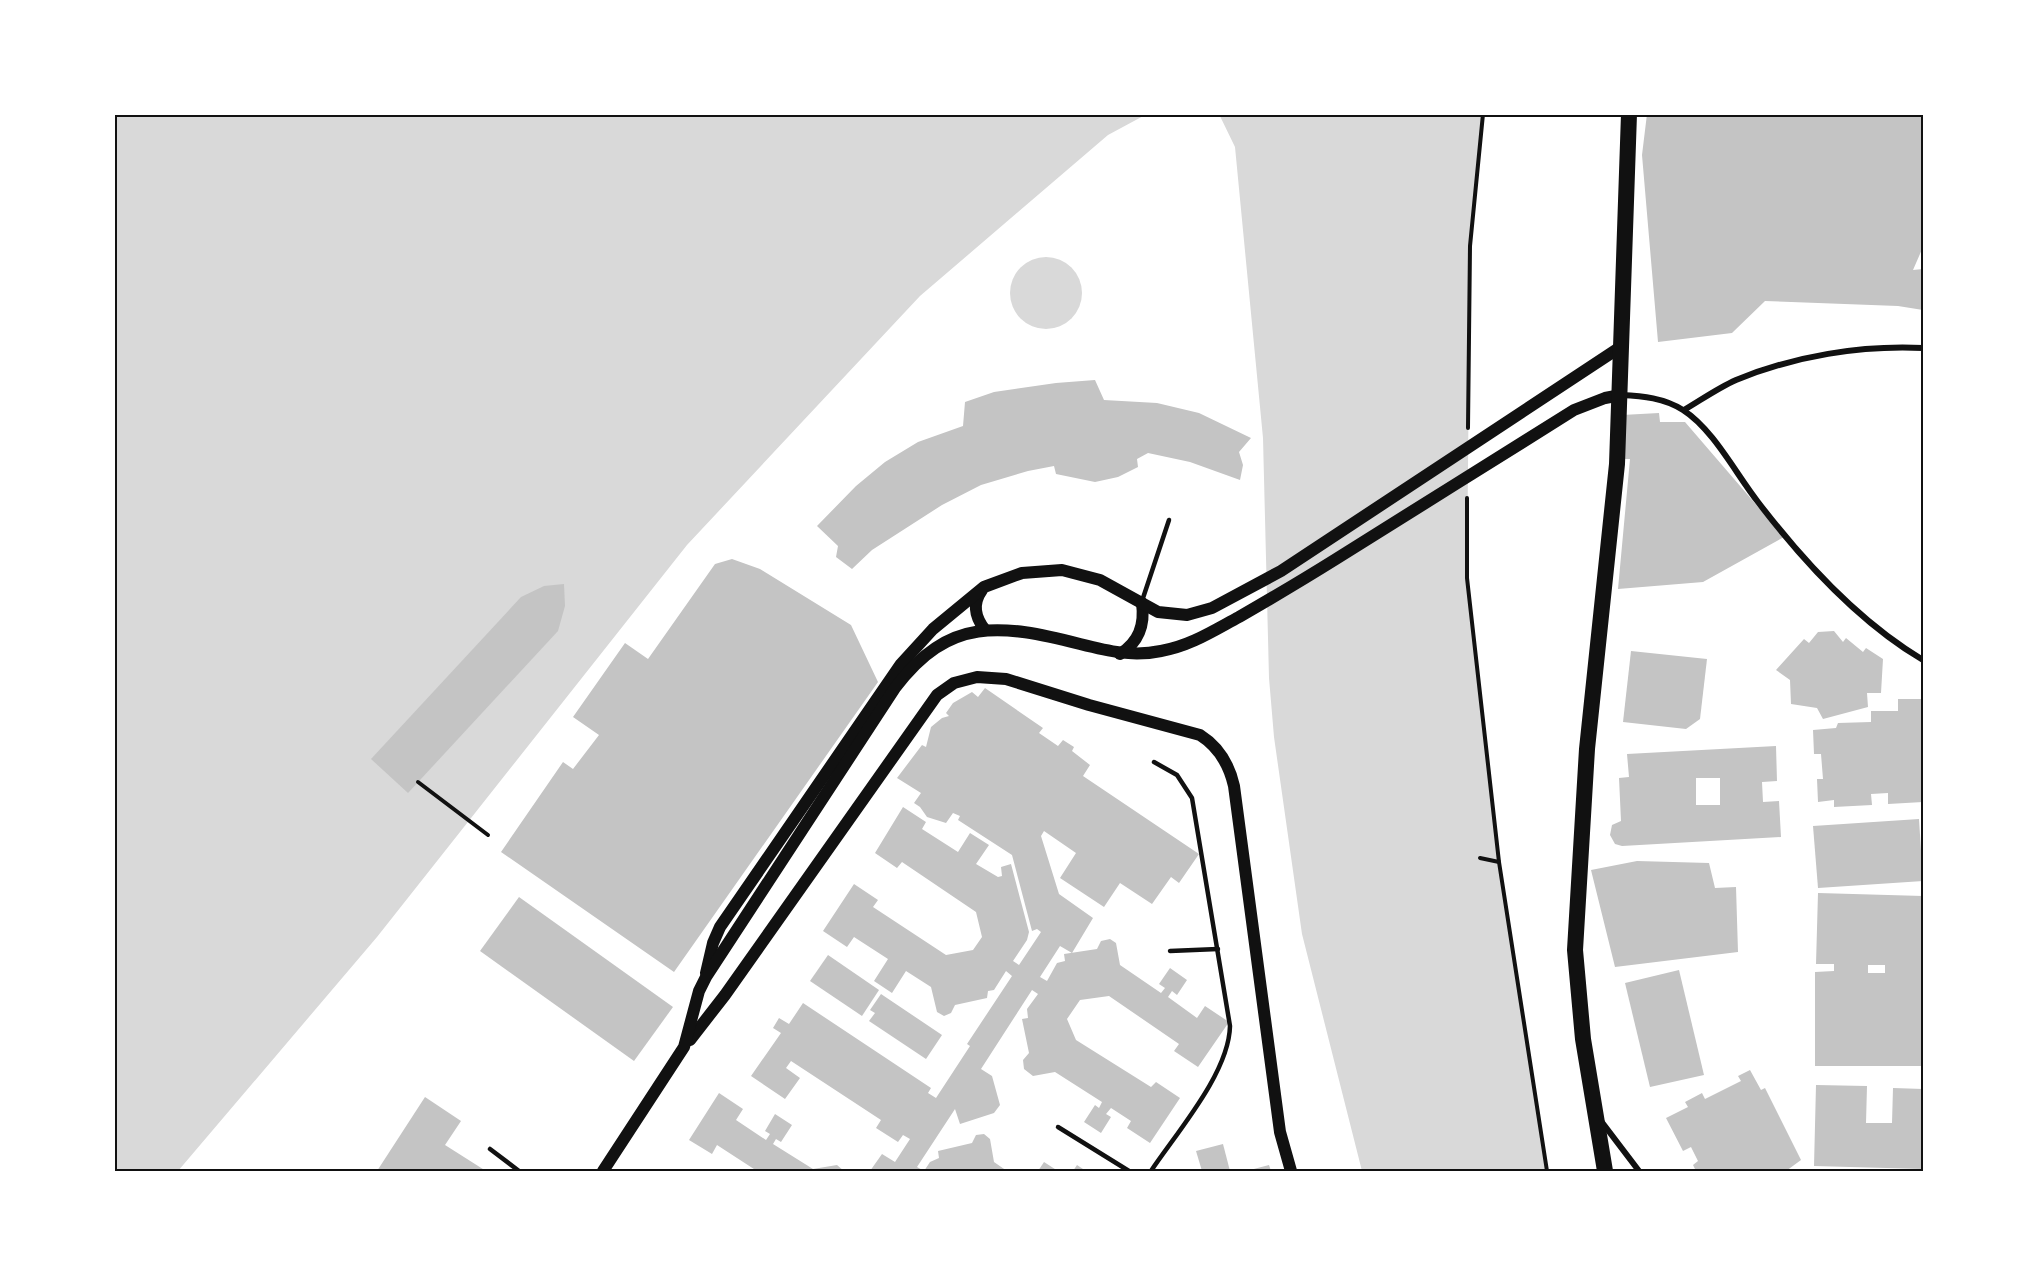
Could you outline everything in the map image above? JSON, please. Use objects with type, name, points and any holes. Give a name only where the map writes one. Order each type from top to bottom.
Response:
[{"type":"highway","points":[[1605,1171],[1593,1112],[1575,950],[1587,748],[1610,547],[1621,395],[1629,114]]},
{"type":"main road","points":[[706,977],[713,943],[720,927],[887,683],[933,629],[984,587],[1022,573],[1062,570],[1100,580],[1158,612],[1177,615],[1200,612],[1281,571],[1622,346]]},
{"type":"main road","points":[[684,1047],[699,992],[706,977],[908,670],[943,643],[985,630],[1030,632],[1120,654],[1150,653],[1179,647],[1296,584],[1560,418],[1589,403],[1621,395]]},
{"type":"main road","points":[[984,587],[976,601],[975,609],[976,617],[985,630]]},
{"type":"main road","points":[[1120,654],[1129,649],[1140,633],[1142,603]]},
{"type":"main road","points":[[603,1171],[684,1047],[725,995],[926,710],[938,695],[954,683],[977,676],[1006,679],[1089,705],[1200,735],[1215,745],[1224,759],[1234,786],[1278,1121],[1291,1171]]},
{"type":"street","points":[[1684,410],[1735,381],[1789,363],[1846,351],[1923,348]]},
{"type":"street","points":[[1621,395],[1643,396],[1684,410],[1708,435],[1758,503],[1827,580],[1878,627],[1923,660]]},
{"type":"street","points":[[1593,1112],[1639,1171]]},
{"type":"lane","points":[[1142,603],[1169,520]]},
{"type":"lane","points":[[1151,1171],[1221,1067],[1226,1054],[1230,1026],[1192,798],[1177,776],[1154,762]]},
{"type":"lane","points":[[1170,951],[1218,949]]},
{"type":"lane","points":[[1058,1127],[1129,1171]]},
{"type":"lane","points":[[490,1149],[519,1171]]},
{"type":"path","points":[[1468,436],[1470,246],[1483,114]]},
{"type":"path","points":[[1467,495],[1467,578],[1499,862],[1547,1171]]},
{"type":"path","points":[[418,782],[488,835]]},
{"type":"path","points":[[1480,858],[1499,862]]},
{"type":"shaded area","points":[[114,114],[1147,114],[1108,135],[920,296],[687,545],[377,937],[178,1171],[114,1171]]},
{"type":"shaded area","points":[[1219,114],[1483,114],[1470,246],[1467,578],[1499,862],[1547,1171],[1362,1171],[1302,934],[1274,737],[1269,678],[1263,438],[1235,147]]},
{"type":"shaded area","points":[[1053,257],[1072,267],[1080,279],[1082,293],[1080,307],[1072,319],[1060,327],[1039,329],[1020,319],[1012,307],[1010,286],[1020,267],[1032,259]]},
{"type":"building","points":[[1647,114],[1923,114],[1923,247],[1913,270],[1923,269],[1923,310],[1898,306],[1765,301],[1732,333],[1658,342],[1642,155]]},
{"type":"building","points":[[1095,380],[1104,400],[1157,403],[1199,413],[1251,438],[1239,452],[1243,465],[1240,480],[1190,462],[1148,453],[1137,459],[1138,467],[1118,477],[1095,482],[1056,474],[1054,466],[1028,471],[981,485],[942,505],[872,550],[852,569],[836,557],[838,546],[817,526],[856,486],[885,462],[918,442],[963,426],[965,402],[994,392]]},
{"type":"building","points":[[1659,413],[1660,422],[1685,422],[1784,537],[1703,582],[1618,589],[1630,459],[1619,459],[1622,415]]},
{"type":"building","points":[[732,559],[760,569],[851,625],[878,682],[674,972],[501,852],[563,762],[573,769],[599,735],[573,717],[625,643],[648,659],[715,564]]},
{"type":"building","points":[[564,584],[565,606],[558,631],[408,793],[371,759],[521,597],[544,586]]},
{"type":"building","points":[[1834,631],[1843,642],[1846,638],[1863,652],[1866,648],[1883,659],[1881,693],[1867,693],[1868,707],[1823,719],[1817,708],[1791,704],[1790,680],[1776,670],[1804,639],[1809,643],[1818,632]]},
{"type":"building","points":[[1631,651],[1707,659],[1700,719],[1686,729],[1623,722]]},
{"type":"building","points":[[985,688],[1043,728],[1039,733],[1058,746],[1063,740],[1074,747],[1072,751],[1090,765],[1083,776],[1199,854],[1179,883],[1171,877],[1152,904],[1120,883],[1104,907],[1060,878],[1076,853],[1044,831],[1041,836],[1059,894],[1093,918],[1072,953],[1097,949],[1101,941],[1110,939],[1116,943],[1120,965],[1161,993],[1165,988],[1159,984],[1170,968],[1187,980],[1177,995],[1172,991],[1168,997],[1197,1018],[1205,1006],[1229,1022],[1198,1067],[1174,1051],[1179,1044],[1109,996],[1080,1000],[1067,1019],[1076,1040],[1151,1087],[1156,1082],[1180,1098],[1150,1143],[1127,1128],[1131,1121],[1111,1108],[1106,1114],[1111,1117],[1101,1133],[1084,1122],[1095,1105],[1099,1108],[1102,1102],[1055,1072],[1033,1076],[1024,1069],[1023,1060],[1029,1053],[1022,1019],[1028,1018],[1027,1009],[1038,994],[1032,990],[981,1069],[992,1076],[1000,1105],[994,1113],[960,1124],[955,1109],[917,1167],[924,1171],[870,1171],[882,1154],[895,1162],[910,1139],[903,1135],[898,1142],[876,1128],[881,1120],[791,1061],[786,1068],[800,1078],[785,1099],[751,1076],[781,1033],[773,1028],[779,1018],[789,1024],[803,1003],[931,1088],[928,1093],[936,1098],[970,1046],[967,1044],[1012,976],[1006,971],[994,990],[988,991],[987,998],[955,1005],[951,1013],[944,1016],[937,1012],[931,987],[906,971],[892,993],[874,981],[888,959],[854,937],[847,947],[823,931],[854,884],[878,900],[873,907],[946,955],[973,950],[982,937],[976,912],[902,862],[897,868],[875,853],[903,807],[926,822],[922,829],[958,852],[970,833],[989,845],[976,864],[998,877],[1002,876],[1001,867],[1011,864],[1029,932],[1027,940],[1013,961],[1019,965],[1041,932],[1037,929],[1032,931],[1012,855],[958,820],[960,816],[953,813],[946,823],[927,817],[914,803],[921,793],[897,778],[922,745],[926,747],[931,727],[942,718],[949,716],[946,713],[953,703],[972,692],[978,697]],"holes":[[[1060,946],[1072,953],[1064,954],[1065,961],[1057,963],[1047,981],[1040,977]]]},
{"type":"building","points":[[1898,699],[1923,699],[1923,802],[1888,804],[1888,793],[1871,794],[1872,805],[1834,807],[1834,800],[1818,802],[1817,779],[1823,779],[1821,754],[1814,754],[1813,730],[1836,728],[1838,723],[1871,722],[1871,711],[1898,711]]},
{"type":"building","points":[[1776,746],[1777,781],[1762,782],[1763,802],[1779,801],[1781,837],[1622,846],[1615,844],[1610,835],[1612,825],[1621,821],[1619,778],[1629,777],[1627,754]],"holes":[[[1696,778],[1720,778],[1720,805],[1696,805]]]},
{"type":"building","points":[[1919,819],[1923,881],[1818,888],[1813,826]]},
{"type":"building","points":[[1637,861],[1709,863],[1715,888],[1736,887],[1738,952],[1615,967],[1591,870]]},
{"type":"building","points":[[1818,893],[1923,896],[1923,1066],[1815,1066],[1815,972],[1834,971],[1834,964],[1816,964]],"holes":[[[1868,965],[1885,965],[1885,973],[1868,973]]]},
{"type":"building","points":[[519,897],[673,1007],[634,1061],[480,951]]},
{"type":"building","points":[[828,955],[879,990],[862,1016],[810,981]]},
{"type":"building","points":[[1679,970],[1704,1075],[1650,1087],[1625,983]]},
{"type":"building","points":[[881,994],[942,1035],[926,1059],[869,1021],[875,1013],[870,1010]]},
{"type":"building","points":[[1750,1070],[1761,1090],[1765,1088],[1801,1160],[1786,1171],[1696,1171],[1693,1165],[1698,1161],[1691,1147],[1683,1151],[1666,1118],[1688,1107],[1685,1102],[1702,1093],[1705,1099],[1741,1081],[1738,1076]]},
{"type":"building","points":[[1816,1085],[1867,1086],[1866,1123],[1892,1123],[1893,1088],[1923,1089],[1923,1169],[1814,1166]]},
{"type":"building","points":[[719,1093],[743,1109],[736,1120],[766,1140],[770,1134],[765,1131],[775,1114],[792,1125],[781,1142],[776,1139],[773,1144],[813,1169],[837,1165],[844,1171],[757,1171],[717,1145],[712,1154],[689,1140]]},
{"type":"building","points":[[425,1097],[461,1121],[445,1145],[486,1171],[377,1171]]},
{"type":"building","points":[[984,1134],[990,1139],[994,1162],[1007,1171],[924,1171],[930,1162],[939,1158],[938,1151],[972,1143],[976,1135]]},
{"type":"building","points":[[1223,1144],[1230,1171],[1202,1171],[1196,1151]]},
{"type":"building","points":[[1044,1162],[1058,1171],[1038,1171]]},
{"type":"building","points":[[1077,1165],[1086,1171],[1073,1171]]},
{"type":"building","points":[[1269,1165],[1271,1171],[1250,1171],[1250,1170]]}]
